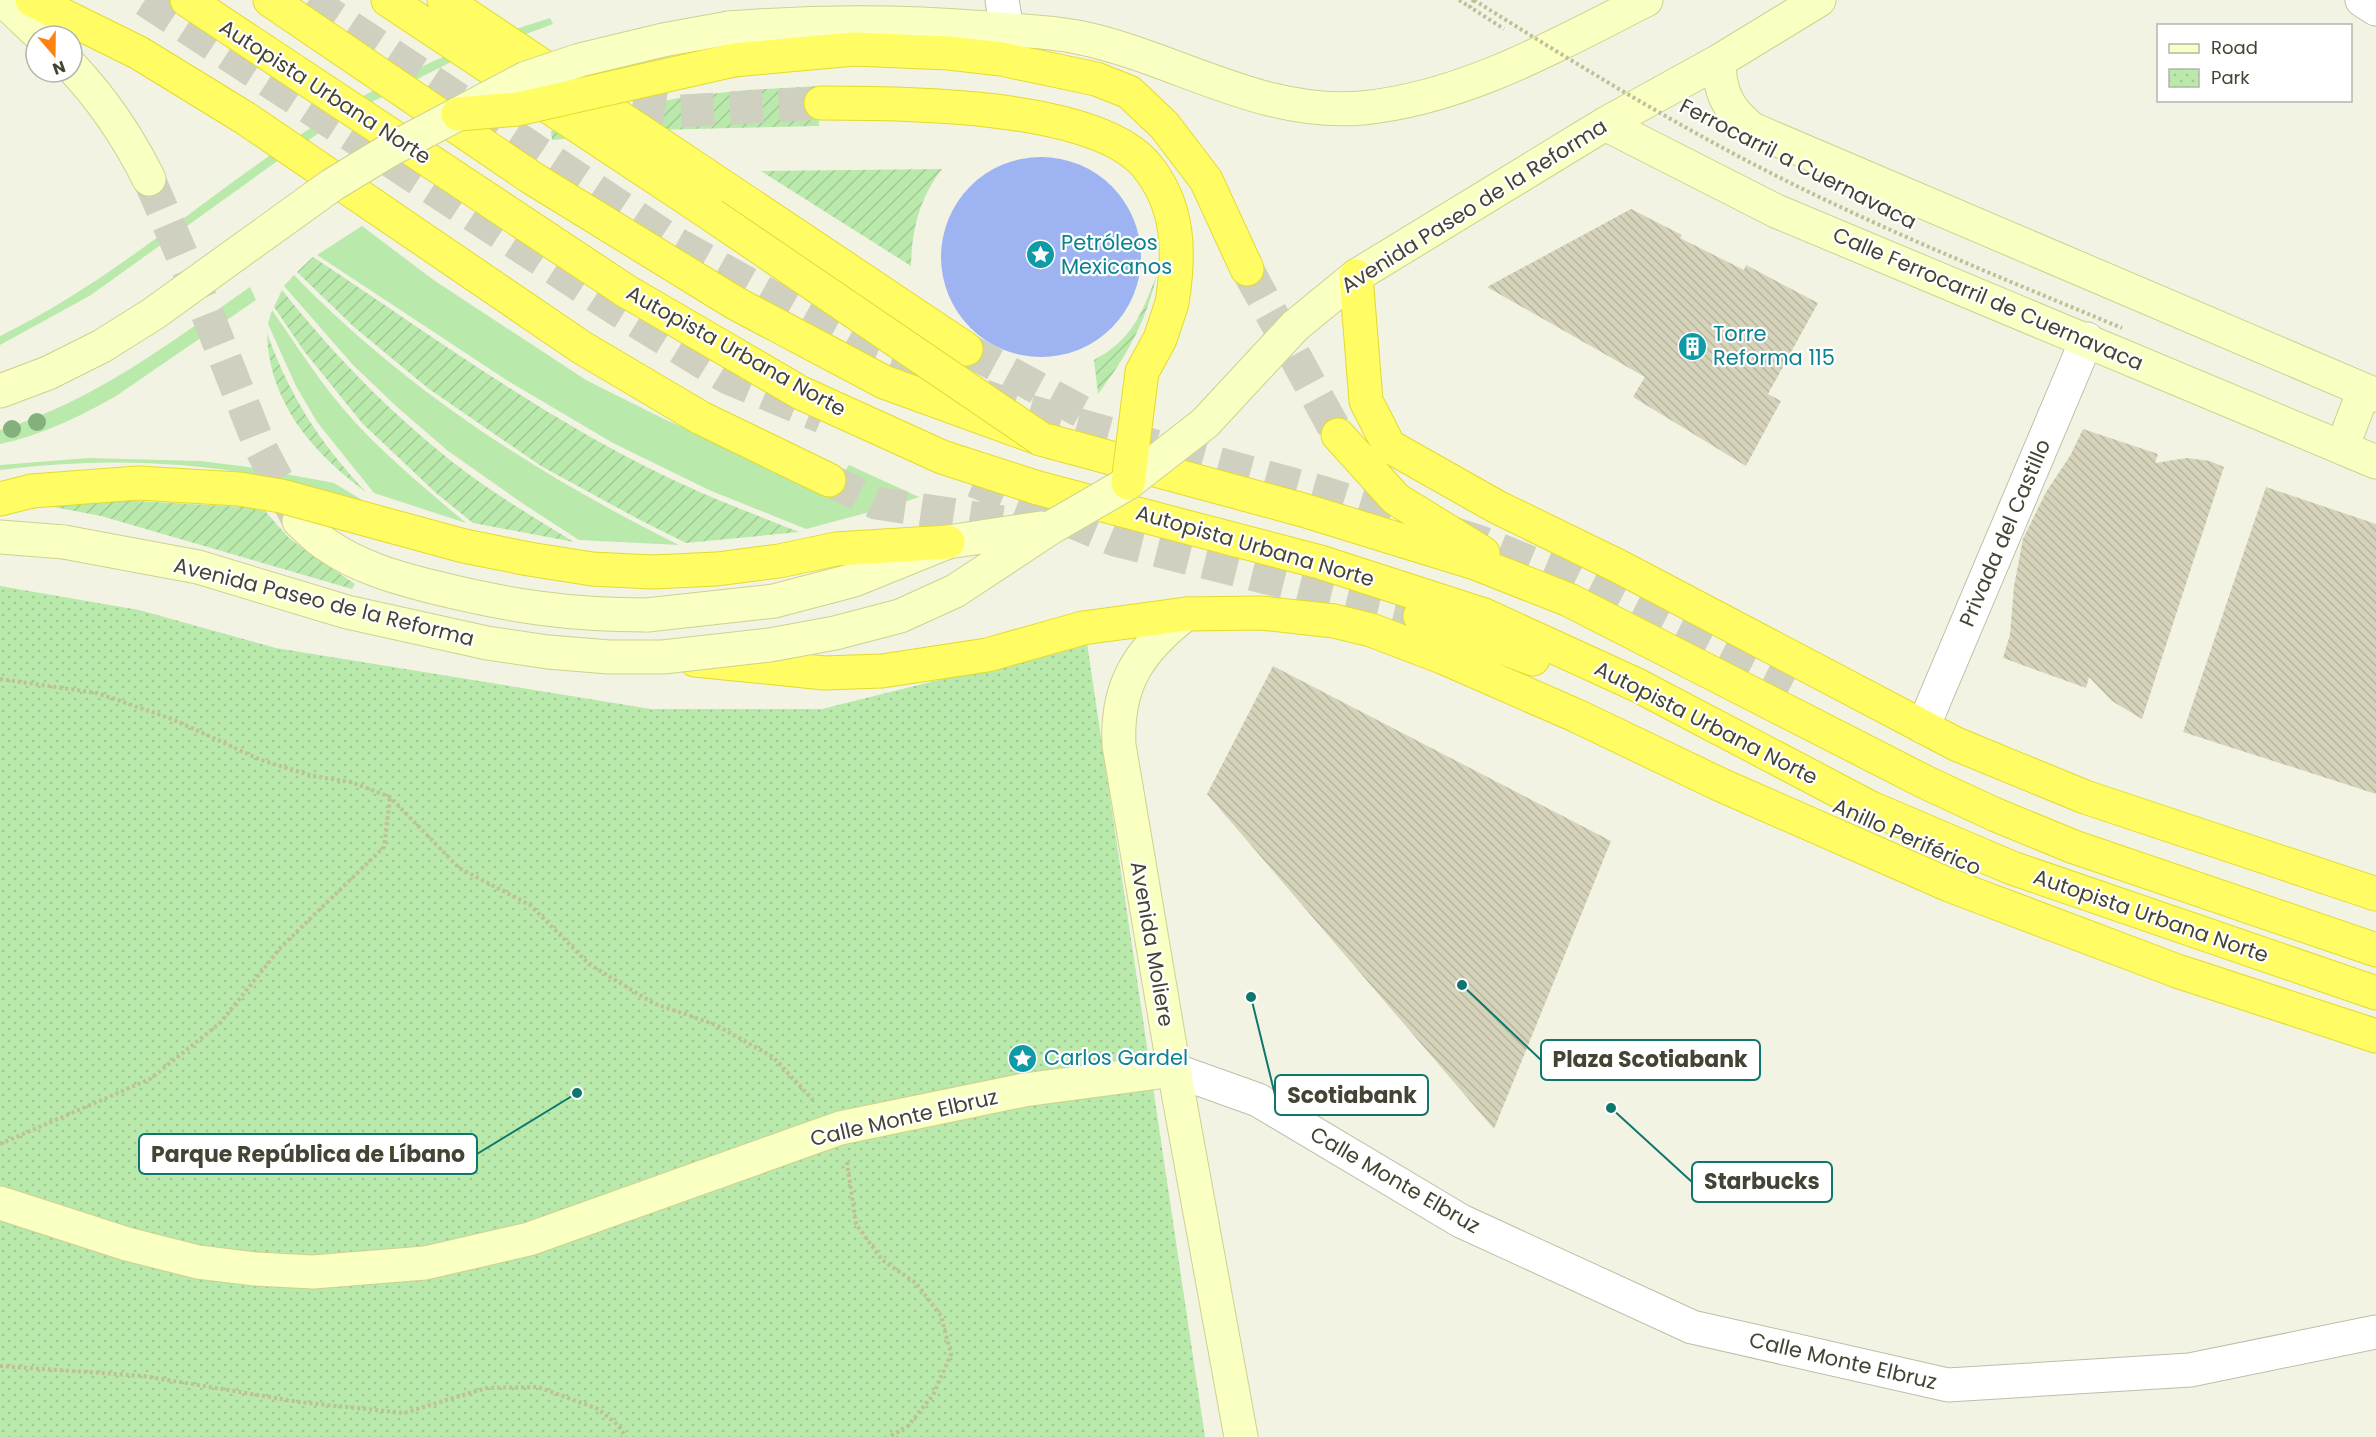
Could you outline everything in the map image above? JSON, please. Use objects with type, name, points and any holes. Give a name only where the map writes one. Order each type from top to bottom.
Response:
[{"type":"highway","points":[[32,0],[140,53],[245,118],[581,347],[701,418],[829,480]]},
{"type":"highway","name":"Autopista Urbana Norte","points":[[187,0],[626,291],[801,393],[942,458],[1038,488],[1320,562],[1484,615],[1637,685],[1871,808],[2012,868],[2376,993]]},
{"type":"highway","name":"Autopista Urbana Norte","points":[[270,0],[532,178],[735,303],[884,382],[1041,439],[1303,510],[1475,563],[1569,600],[1925,782],[1996,815],[2074,847],[2376,950]]},
{"type":"highway","points":[[388,0],[712,215],[1041,439]]},
{"type":"highway","points":[[444,0],[966,350]]},
{"type":"highway","points":[[458,114],[518,109],[734,60],[854,49],[949,53],[1001,59],[1096,79],[1129,92],[1164,125],[1206,180],[1247,268]]},
{"type":"highway","points":[[821,103],[908,103],[1026,115],[1099,134],[1125,148],[1145,164],[1164,192],[1175,222],[1178,252],[1172,303],[1160,339],[1142,372],[1128,483]]},
{"type":"highway","points":[[1356,276],[1365,401],[1389,446],[1497,507],[1620,567],[1923,727],[2024,773],[2085,797],[2376,894]]},
{"type":"highway","points":[[1338,435],[1396,499],[1535,586]]},
{"type":"highway","points":[[0,499],[32,491],[138,483],[239,489],[281,496],[486,550],[592,569],[632,571],[717,569],[779,561],[836,549],[948,542]]},
{"type":"highway","points":[[663,657],[824,673],[882,671],[987,655],[1083,628],[1186,614],[1298,615],[1371,630],[1577,716],[1721,785],[1949,885],[2177,971],[2376,1036]]},
{"type":"highway","name":"Anillo Periférico","points":[[1420,616],[1560,669],[1936,855],[2376,1011]]},
{"type":"highway","points":[[1789,690],[2006,797],[2144,852],[2376,930]]},
{"type":"main road","points":[[3,0],[28,24]]},
{"type":"main road","points":[[802,0],[866,21]]},
{"type":"main road","points":[[0,391],[48,373],[102,346],[153,314],[332,185],[388,151],[526,78],[580,60],[663,40],[729,28],[1004,15],[1075,37],[1122,48],[1245,94],[1288,103],[1362,108],[1461,86],[1540,52],[1646,0]]},
{"type":"main road","name":"Avenida Paseo de la Reforma","points":[[0,537],[64,542],[198,567],[347,612],[487,643],[548,652],[609,657],[663,657],[770,645],[835,633],[900,615],[955,591],[1052,526],[1128,483],[1205,423],[1295,326],[1356,276],[1605,124],[1719,61],[1820,0]]},
{"type":"main road","points":[[1719,61],[1723,96],[1735,116],[1752,129],[2370,392],[2342,448]]},
{"type":"main road","points":[[84,80],[127,136],[149,179]]},
{"type":"main road","name":"Calle Ferrocarril de Cuernavaca","points":[[1605,124],[1776,211],[2087,339],[2376,462]]},
{"type":"main road","points":[[299,521],[327,545],[360,563],[405,580],[488,601],[542,610],[594,615],[647,615],[754,604],[815,592],[854,580],[948,542],[1052,526]]},
{"type":"main road","name":"Avenida Moliere","points":[[1186,614],[1162,632],[1136,663],[1121,702],[1118,724],[1119,745],[1174,1070],[1241,1437]]},
{"type":"main road","name":"Calle Monte Elbruz","points":[[0,1203],[107,1238],[198,1262],[267,1270],[313,1272],[425,1263],[530,1239],[840,1128],[1024,1090],[1174,1070]]},
{"type":"street","points":[[2362,0],[2376,9]]},
{"type":"street","name":"Privada del Castillo","points":[[1923,727],[2087,339]]},
{"type":"street","name":"Calle Monte Elbruz","points":[[1174,1070],[1258,1100],[1461,1221],[1692,1327],[1948,1385],[2190,1371],[2376,1332]]},
{"type":"path","points":[[1459,0],[1470,7]]},
{"type":"path","name":"Ferrocarril a Cuernavaca","points":[[1474,0],[1598,77],[1737,155],[1862,217],[2122,328]]},
{"type":"path","points":[[0,679],[97,693],[172,719],[261,760],[313,776],[351,782],[390,797],[459,868],[530,905],[589,964],[653,1003],[716,1025],[773,1058],[840,1128],[856,1224],[882,1260],[916,1283],[941,1316],[951,1354],[933,1395],[908,1426],[889,1437]]},
{"type":"path","points":[[0,1144],[150,1079],[220,1023],[281,946],[384,847],[390,797]]},
{"type":"path","points":[[0,1366],[144,1376],[299,1402],[404,1413],[486,1388],[538,1387],[598,1409],[618,1425],[626,1437]]},
{"type":"green space","points":[[550,18],[553,24],[451,62],[348,114],[283,157],[91,295],[0,345],[0,336],[82,290],[273,153],[368,93],[458,51]]},
{"type":"green space","points":[[818,86],[819,126],[653,130],[552,140],[551,131],[647,104],[690,96],[747,90]]},
{"type":"green space","points":[[942,169],[922,203],[918,215],[911,266],[761,171]]},
{"type":"green space","points":[[362,226],[435,281],[586,380],[664,419],[830,492],[849,465],[919,497],[806,529],[709,490],[613,443],[508,381],[317,255]]},
{"type":"green space","points":[[313,257],[486,372],[574,427],[681,484],[799,532],[686,543],[541,466],[429,389],[354,327],[297,272]]},
{"type":"green space","points":[[1157,274],[1153,291],[1135,337],[1098,394],[1094,360],[1127,334],[1141,313]]},
{"type":"green space","points":[[294,275],[381,355],[475,427],[575,489],[679,545],[579,540],[522,503],[448,451],[353,365],[284,286]]},
{"type":"green space","points":[[250,287],[256,300],[116,396],[60,424],[30,436],[0,444],[0,430],[67,404],[99,387],[161,349]]},
{"type":"green space","points":[[282,290],[346,364],[416,432],[467,473],[574,542],[473,523],[436,493],[362,423],[304,351],[274,307]]},
{"type":"green space","points":[[272,310],[321,381],[354,421],[394,461],[466,523],[374,493],[317,422],[296,386],[268,324]]},
{"type":"green space","points":[[267,333],[296,399],[334,455],[366,492],[328,461],[297,424],[276,382]]},
{"type":"green space","points":[[88,458],[201,461],[248,467],[334,483],[367,503],[322,489],[276,479],[185,466],[93,463],[0,470],[0,465]]},
{"type":"green space","points":[[118,500],[244,507],[265,511],[288,537],[355,584],[352,589],[101,516],[43,505]]},
{"type":"green space","points":[[0,586],[139,610],[276,648],[651,709],[822,709],[1087,643],[1205,1437],[0,1437]]},
{"type":"water","points":[[1031,157],[1051,157],[1088,168],[1105,179],[1119,193],[1134,219],[1141,247],[1137,286],[1130,304],[1119,321],[1105,335],[1088,346],[1070,353],[1051,357],[1031,357],[994,346],[977,335],[963,321],[952,304],[945,286],[941,267],[941,247],[952,210],[963,193],[977,179],[994,168],[1012,161]]},
{"type":"building","name":"Torre Reforma 115","points":[[1631,209],[1682,235],[1680,238],[1744,270],[1746,265],[1818,303],[1768,394],[1781,401],[1746,466],[1633,397],[1645,377],[1487,287]]},
{"type":"building","points":[[2083,429],[2158,454],[2155,463],[2187,458],[2210,461],[2224,467],[2142,719],[2112,701],[2089,677],[2086,688],[2003,658],[2010,635],[2014,586],[2023,539],[2046,492],[2070,456]]},
{"type":"building","points":[[2266,487],[2376,524],[2376,794],[2183,732]]},
{"type":"building","points":[[1273,666],[1611,841],[1494,1129],[1207,794]]},
{"type":"tunnel","points":[[145,0],[616,309],[728,378],[822,417]]},
{"type":"tunnel","points":[[309,0],[672,241],[872,353],[1011,406],[1325,493],[1481,542],[1566,577],[1789,690]]},
{"type":"tunnel","points":[[586,89],[618,101],[681,111],[821,103]]},
{"type":"tunnel","points":[[149,179],[207,313],[260,447],[297,518]]},
{"type":"tunnel","points":[[1247,269],[1338,435]]},
{"type":"tunnel","points":[[966,349],[1082,412]]},
{"type":"tunnel","points":[[829,480],[876,503],[1030,526]]},
{"type":"tunnel","points":[[974,481],[1115,540],[1420,616]]},
{"type":"place","name":"Petróleos Mexicanos","points":[[1040,255]]},
{"type":"place","name":"Torre Reforma 115","points":[[1692,346]]},
{"type":"place","name":"Plaza Scotiabank","points":[[1462,985]]},
{"type":"place","name":"Scotiabank","points":[[1251,997]]},
{"type":"place","name":"Carlos Gardel","points":[[1023,1058]]},
{"type":"place","name":"Parque República de Líbano","points":[[577,1093]]},
{"type":"place","name":"Starbucks","points":[[1611,1108]]}]
